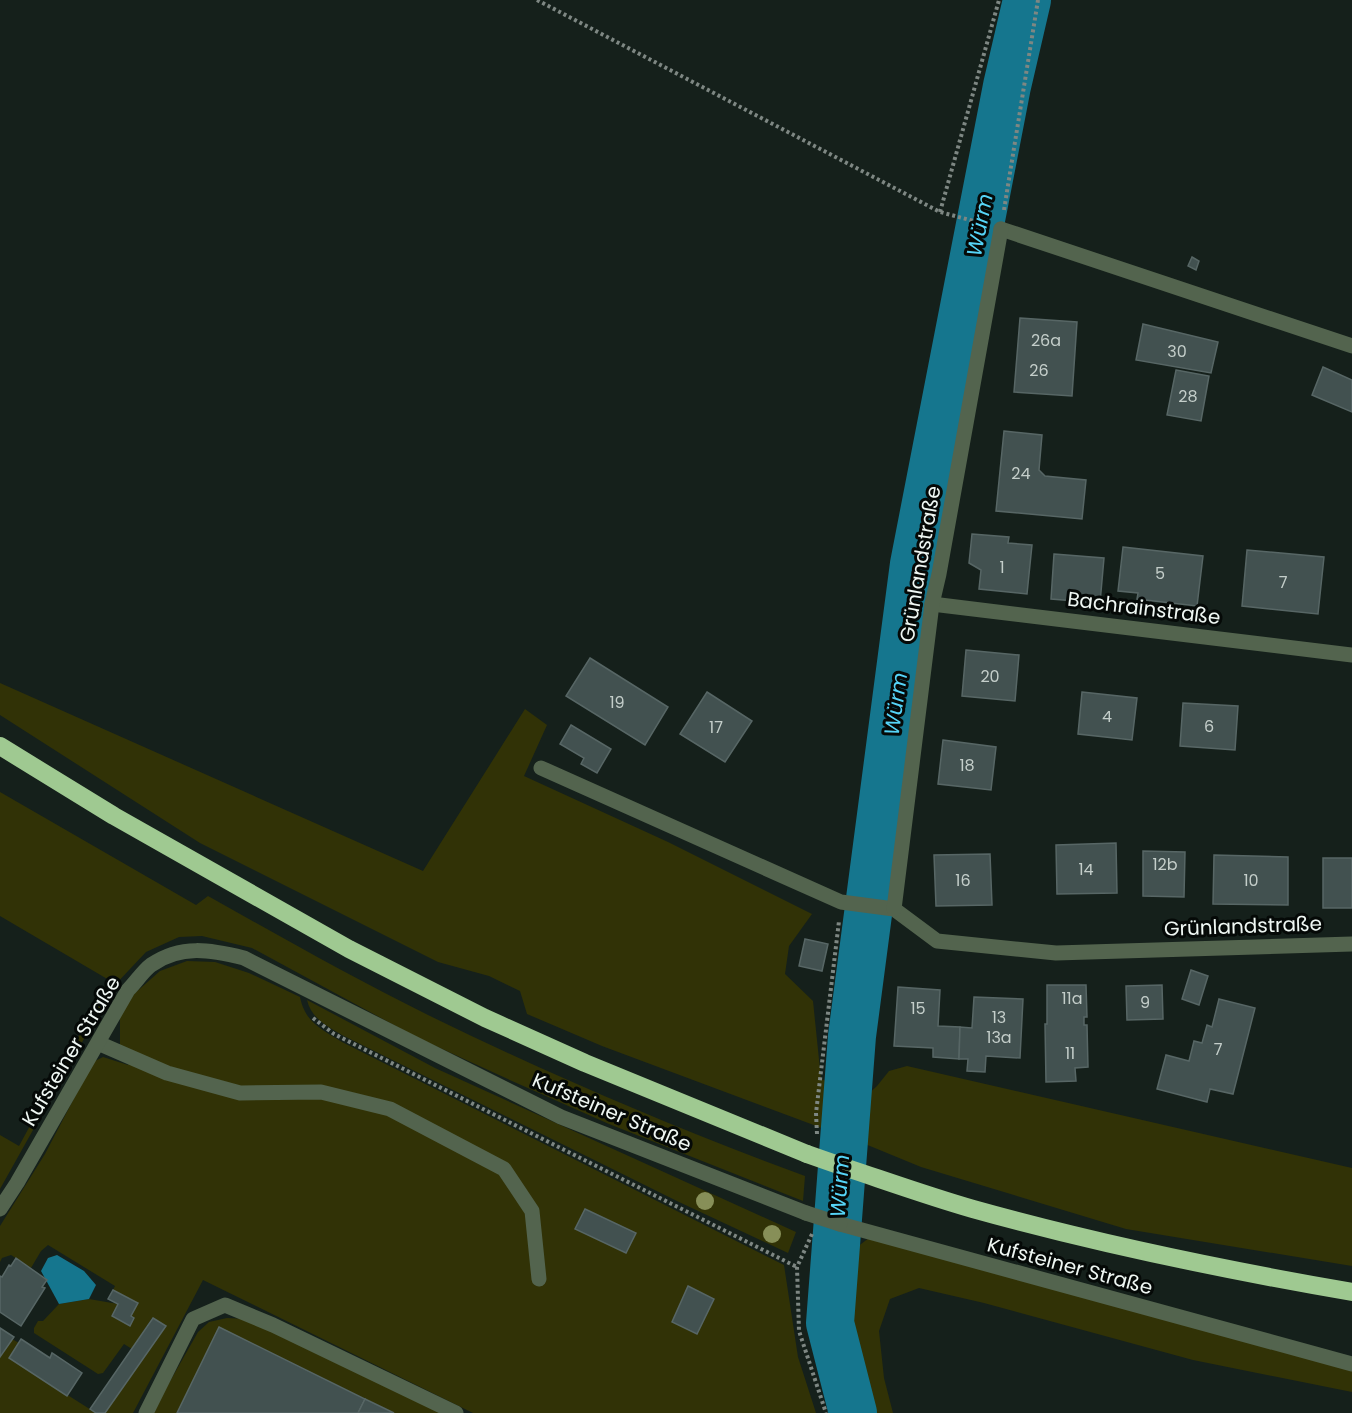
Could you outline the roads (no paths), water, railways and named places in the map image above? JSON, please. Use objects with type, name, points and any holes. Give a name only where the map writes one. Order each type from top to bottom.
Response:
[{"type":"highway","points":[[0,746],[114,816],[349,949],[485,1018],[575,1058],[807,1154],[972,1209],[1085,1238],[1236,1272],[1352,1292]]},
{"type":"street","name":"Grünlandstraße","points":[[1352,346],[1001,228],[932,604],[894,909],[937,941],[1056,953],[1352,944]]},
{"type":"street","name":"Bachrainstraße","points":[[932,604],[1352,655]]},
{"type":"street","points":[[541,768],[841,902],[894,909]]},
{"type":"street","name":"Kufsteiner Straße","points":[[0,1209],[128,990],[150,966],[169,956],[188,951],[210,950],[244,958],[561,1117],[806,1213],[1352,1364]]},
{"type":"street","points":[[98,1043],[166,1074],[240,1093],[321,1092],[390,1109],[495,1164],[504,1169],[532,1211],[539,1279]]},
{"type":"street","points":[[146,1413],[193,1320],[225,1305],[273,1324],[456,1413]]},
{"type":"water","points":[[57,1255],[84,1271],[96,1285],[89,1299],[59,1304],[41,1271],[48,1258]]},
{"type":"waterway","name":"Würm","points":[[853,1413],[830,1323],[852,1036],[914,564],[1007,86],[1027,0]]}]
